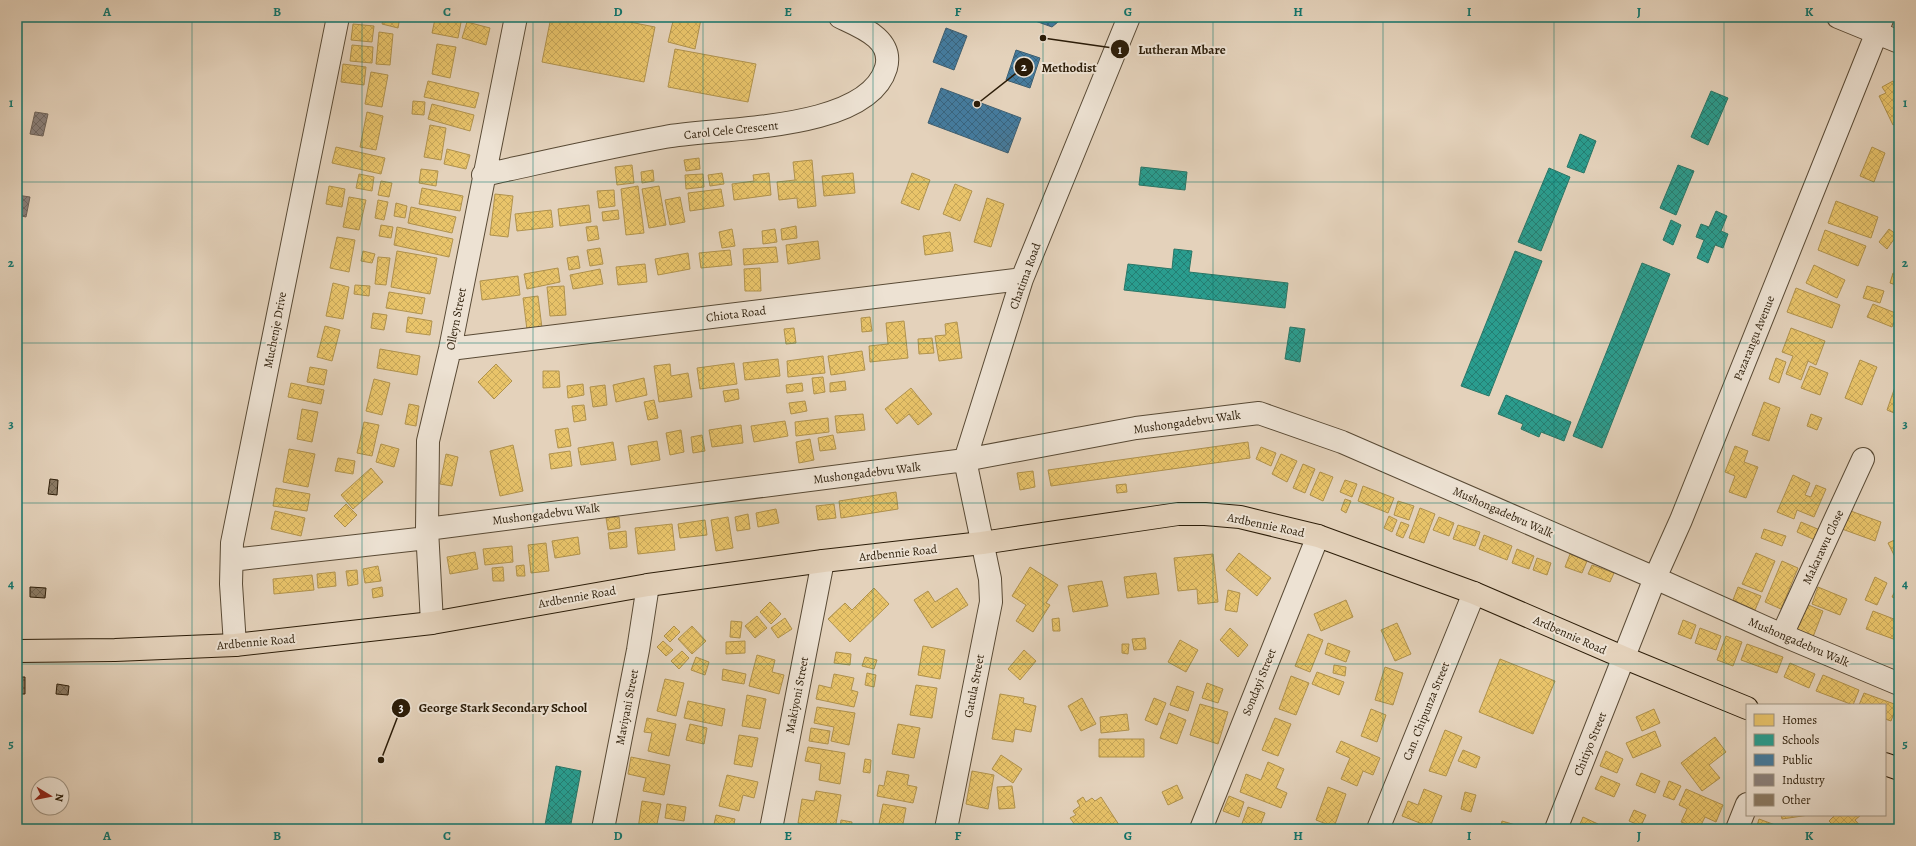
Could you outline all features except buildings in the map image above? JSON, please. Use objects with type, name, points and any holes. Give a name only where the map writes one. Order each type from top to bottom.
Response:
[{"type":"main road","name":"Ardbennie Road","points":[[20,649],[115,650],[235,645],[432,623],[648,585],[823,561],[982,543],[1178,514],[1240,517],[1318,536],[1474,593],[1624,658],[1746,708]]},
{"type":"main road","points":[[1886,764],[1899,769]]},
{"type":"street","name":"Muchenje Drive","points":[[235,645],[231,584],[232,543],[338,17]]},
{"type":"street","name":"Olleyn Street","points":[[432,623],[427,533],[428,441],[450,349],[483,175],[516,17]]},
{"type":"street","name":"Carol Cele Crescent","points":[[483,175],[666,137],[778,125],[822,116],[856,102],[872,91],[883,77],[888,62],[886,49],[873,32],[840,17]]},
{"type":"street","name":"Chatima Road","points":[[982,543],[965,460],[1022,279],[1129,17]]},
{"type":"street","points":[[1838,17],[1880,25],[1899,42]]},
{"type":"street","name":"Pazarangu Avenue","points":[[1624,658],[1655,578],[1680,520],[1880,25]]},
{"type":"street","name":"Chiota Road","points":[[450,349],[1022,279]]},
{"type":"street","name":"Mushongadebvu Walk","points":[[232,560],[965,460],[1136,428],[1259,413],[1342,442],[1782,635],[1899,684]]},
{"type":"street","name":"Makarawu Close","points":[[1782,635],[1863,459]]},
{"type":"street","name":"Sondayi Street","points":[[1201,829],[1318,536]]},
{"type":"street","name":"Gatula Street","points":[[946,829],[991,602],[990,579],[982,543]]},
{"type":"street","name":"Makiyoni Street","points":[[771,829],[823,561]]},
{"type":"street","name":"Maviyani Street","points":[[602,829],[638,650],[648,585]]},
{"type":"street","name":"Can. Chipunza Street","points":[[1378,829],[1474,593]]},
{"type":"street","name":"Chitiyo Street","points":[[1556,829],[1624,658]]},
{"type":"street","points":[[1737,829],[1746,806]]},
{"type":"place","name":"Lutheran Mbare","points":[[1043,38]]},
{"type":"place","name":"Methodist","points":[[977,104]]},
{"type":"place","name":"George Stark Secondary School","points":[[381,760]]}]
